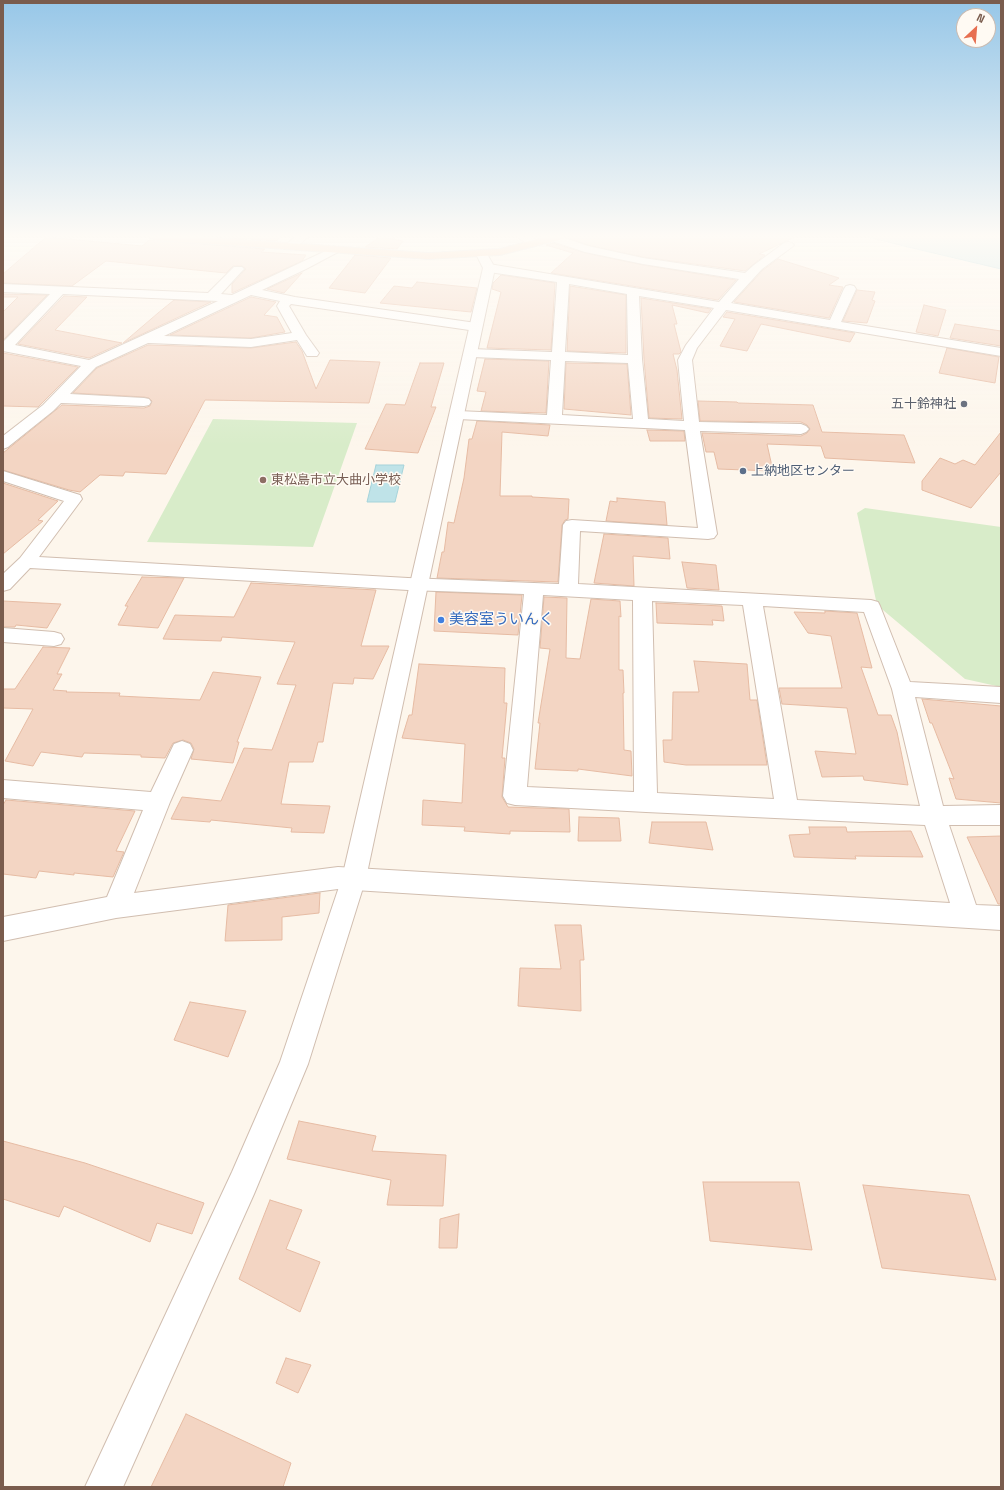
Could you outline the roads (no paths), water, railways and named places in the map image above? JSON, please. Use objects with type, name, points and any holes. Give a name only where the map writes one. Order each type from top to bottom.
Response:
[{"type":"street","points":[[5,347],[44,307]]},
{"type":"street","points":[[3,444],[48,408],[91,364],[215,307]]},
{"type":"street","points":[[283,307],[300,336],[312,353]]},
{"type":"street","points":[[339,307],[476,327]]},
{"type":"street","points":[[104,1487],[243,1183],[294,1064],[354,878],[458,415],[479,307]]},
{"type":"street","points":[[554,419],[561,307]]},
{"type":"street","points":[[633,307],[635,359],[641,423]]},
{"type":"street","points":[[568,590],[572,525],[708,534],[692,426],[685,360],[691,348],[721,307]]},
{"type":"street","points":[[731,307],[1001,352]]},
{"type":"street","points":[[834,324],[842,307]]},
{"type":"street","points":[[147,338],[251,343],[300,336]]},
{"type":"street","points":[[5,347],[91,364]]},
{"type":"street","points":[[471,353],[635,359]]},
{"type":"street","points":[[57,398],[144,402]]},
{"type":"street","points":[[458,415],[692,426],[801,428]]},
{"type":"street","points":[[3,476],[74,498],[26,562],[3,585]]},
{"type":"street","points":[[26,562],[419,585],[568,590],[871,606],[902,689],[934,816],[967,916]]},
{"type":"street","points":[[534,589],[515,796],[934,816],[1001,815]]},
{"type":"street","points":[[642,594],[646,803]]},
{"type":"street","points":[[752,600],[787,810]]},
{"type":"street","points":[[3,635],[54,639]]},
{"type":"street","points":[[902,689],[1001,695]]},
{"type":"street","points":[[116,907],[158,802],[182,750]]},
{"type":"street","points":[[3,788],[158,802]]},
{"type":"street","points":[[3,929],[116,907],[338,878],[1001,918]]},
{"type":"water","points":[[376,465],[404,465],[395,502],[367,502]]},
{"type":"place","name":"五十鈴神社","points":[[964,404]]},
{"type":"place","name":"上納地区センター","points":[[743,471]]},
{"type":"place","name":"東松島市立大曲小学校","points":[[263,480]]},
{"type":"place","name":"美容室ういんく","points":[[441,620]]}]
